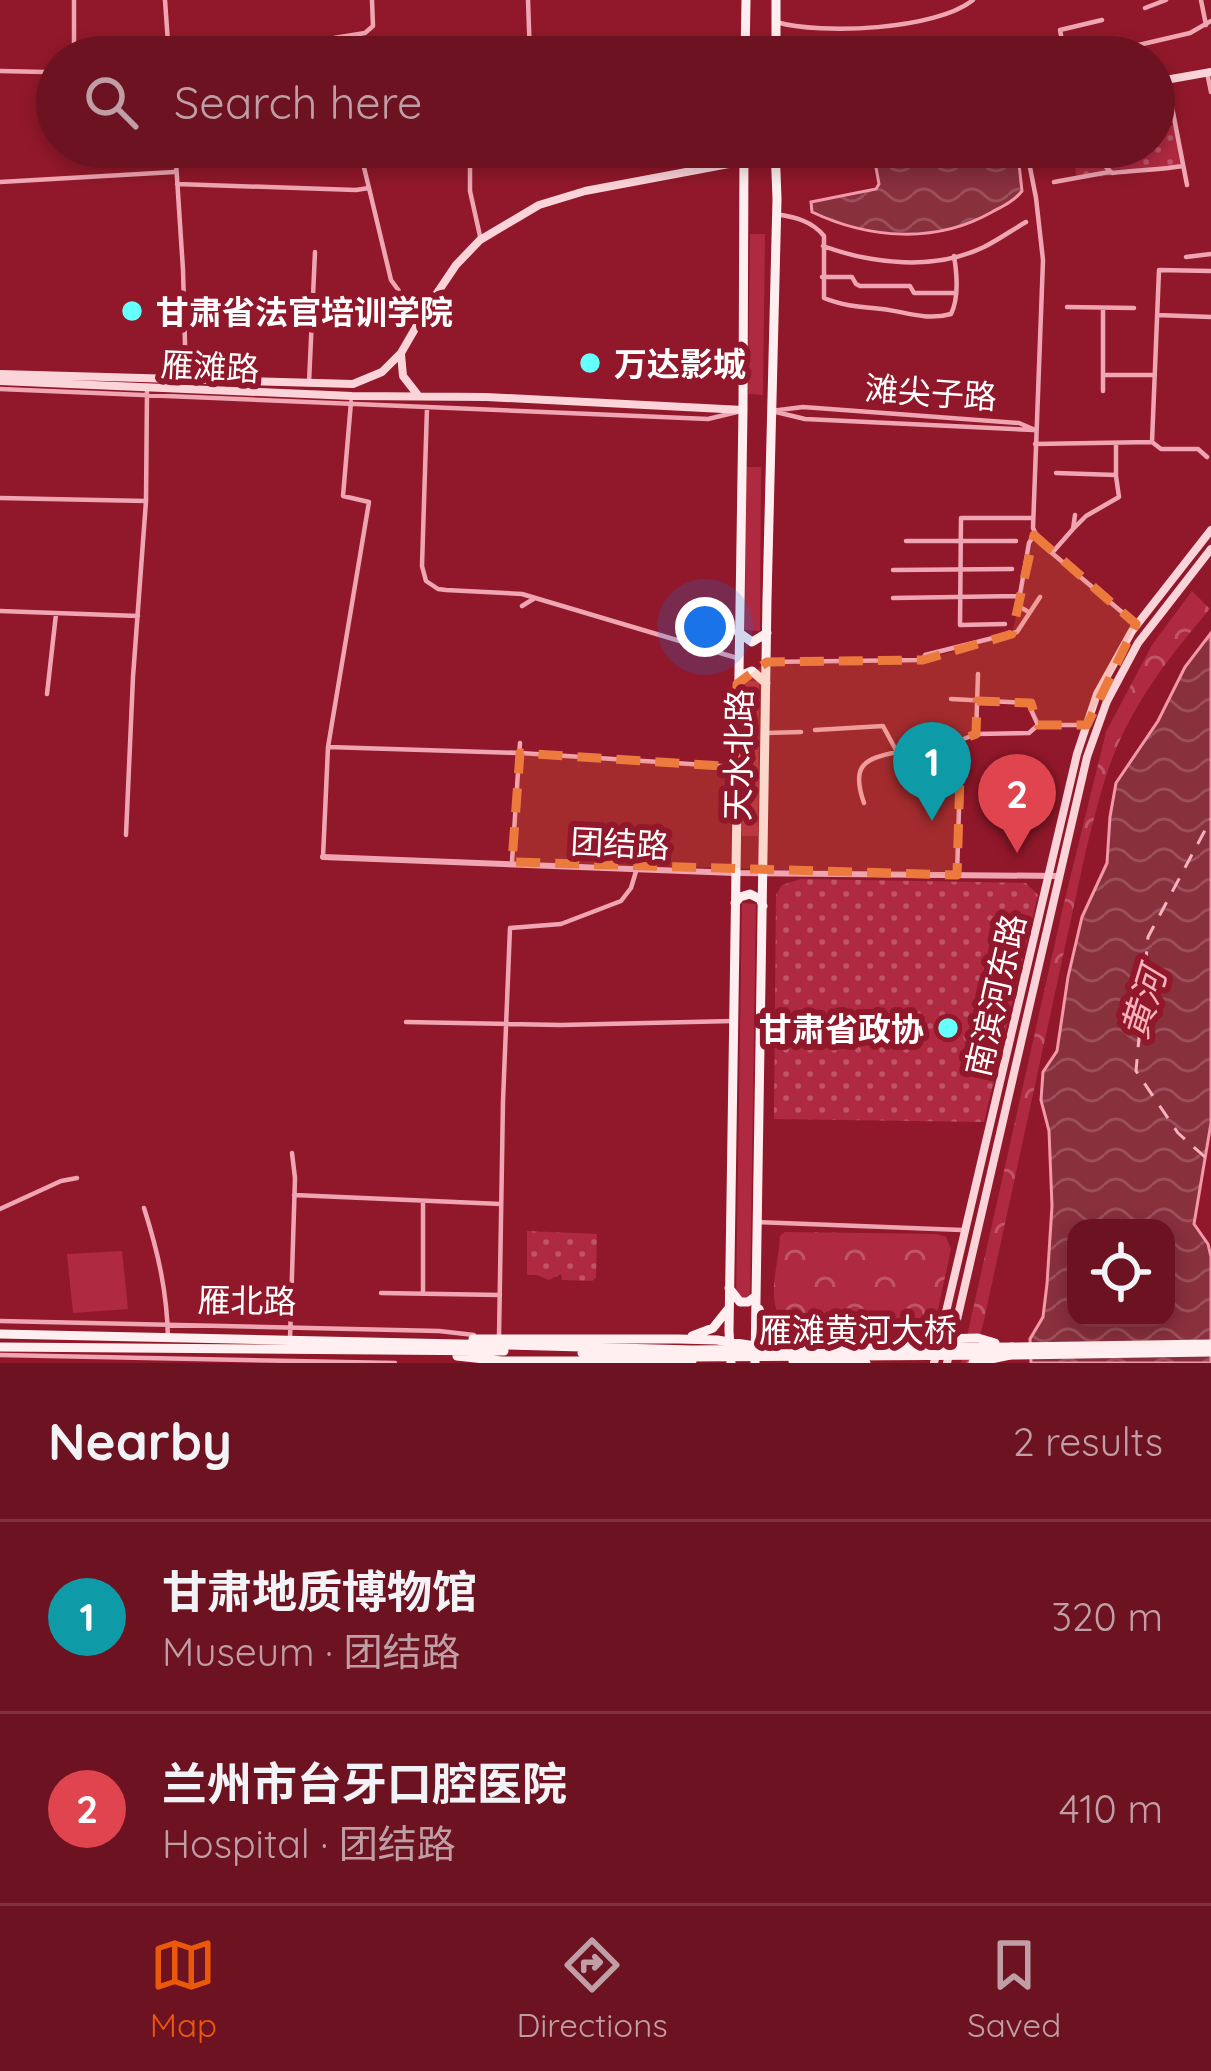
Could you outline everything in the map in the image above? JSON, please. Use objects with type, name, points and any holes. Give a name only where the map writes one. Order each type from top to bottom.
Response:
[{"type":"main road","points":[[745,36],[746,0]]},
{"type":"main road","points":[[776,0],[776,36]]},
{"type":"main road","points":[[1175,78],[1209,72]]},
{"type":"main road","points":[[418,395],[403,376],[401,353],[456,266],[480,241],[539,205],[585,191],[706,168]]},
{"type":"main road","name":"天水北路","points":[[731,1362],[743,168]]},
{"type":"main road","name":"天水北路","points":[[754,1362],[775,168]]},
{"type":"main road","name":"雁滩路","points":[[147,387],[186,380],[352,384],[382,372],[401,353]]},
{"type":"main road","name":"雁滩路","points":[[0,381],[352,400],[418,395],[743,410]]},
{"type":"main road","points":[[743,410],[771,411]]},
{"type":"main road","name":"南滨河东路","points":[[947,1363],[1077,754],[1097,694],[1136,624],[1211,530]]},
{"type":"main road","name":"南滨河东路","points":[[934,1363],[1053,876],[1087,758],[1107,701],[1138,644],[1211,549]]},
{"type":"main road","points":[[738,632],[752,642],[766,633]]},
{"type":"main road","points":[[737,658],[766,662]]},
{"type":"main road","points":[[737,684],[752,671],[766,683]]},
{"type":"main road","points":[[734,906],[740,897],[750,895],[763,906]]},
{"type":"main road","points":[[730,1288],[740,1302],[756,1299],[767,1329],[777,1339],[814,1343]]},
{"type":"main road","points":[[678,1339],[713,1328],[729,1308]]},
{"type":"main road","name":"雁北路","points":[[0,1334],[169,1338],[290,1334],[436,1347]]},
{"type":"main road","points":[[436,1347],[678,1339],[754,1346],[978,1338],[1011,1351]]},
{"type":"main road","points":[[436,1347],[500,1342]]},
{"type":"main road","name":"雁滩黄河大桥","points":[[500,1342],[686,1357],[1211,1348]]},
{"type":"main road","points":[[436,1347],[471,1358],[540,1362],[866,1363]]},
{"type":"main road","name":"雁北路","points":[[0,1351],[436,1347]]},
{"type":"main road","points":[[973,1363],[1011,1351]]},
{"type":"street","points":[[74,0],[74,36]]},
{"type":"street","points":[[165,0],[168,36]]},
{"type":"street","points":[[350,36],[365,34],[373,26],[372,0]]},
{"type":"street","points":[[528,0],[529,36]]},
{"type":"street","points":[[776,22],[825,29],[874,28],[963,8],[973,0]]},
{"type":"street","points":[[1145,8],[1166,0]]},
{"type":"street","points":[[1201,0],[1210,35]]},
{"type":"street","points":[[1061,36],[1060,30],[1102,20]]},
{"type":"street","points":[[1175,37],[1207,24]]},
{"type":"street","points":[[0,71],[36,72]]},
{"type":"street","points":[[1209,72],[1211,92]]},
{"type":"street","points":[[1175,122],[1187,185]]},
{"type":"street","points":[[1175,167],[1184,166]]},
{"type":"street","points":[[177,168],[186,380]]},
{"type":"street","points":[[364,168],[391,280],[402,295],[427,308]]},
{"type":"street","points":[[470,168],[480,241]]},
{"type":"street","points":[[1029,168],[1043,260],[1034,535],[1018,606],[1030,613]]},
{"type":"street","points":[[1106,168],[1109,172]]},
{"type":"street","points":[[1054,182],[1170,168]]},
{"type":"street","points":[[0,182],[177,171]]},
{"type":"street","points":[[177,184],[369,188]]},
{"type":"street","points":[[776,214],[818,228],[824,236],[824,298],[859,308],[914,316],[951,314],[956,292],[953,256]]},
{"type":"street","points":[[824,246],[881,262],[917,262],[982,248],[1026,222]]},
{"type":"street","points":[[310,383],[315,252]]},
{"type":"street","points":[[1186,257],[1211,254]]},
{"type":"street","points":[[1153,442],[1159,270],[1211,271]]},
{"type":"street","points":[[822,277],[852,277],[860,286],[910,286],[914,293],[956,292]]},
{"type":"street","points":[[1067,307],[1134,308]]},
{"type":"street","points":[[1103,308],[1103,391]]},
{"type":"street","points":[[1157,315],[1211,317]]},
{"type":"street","points":[[1103,375],[1155,375]]},
{"type":"street","points":[[0,381],[147,387],[146,501],[126,836]]},
{"type":"street","points":[[323,856],[328,748],[369,502],[343,496],[352,400],[427,408],[708,419],[743,410]]},
{"type":"street","name":"滩尖子路","points":[[771,411],[803,407],[1019,422],[1036,430]]},
{"type":"street","points":[[427,408],[422,566],[426,581],[438,589],[522,594],[737,658]]},
{"type":"street","name":"滩尖子路","points":[[771,411],[805,419],[1036,430]]},
{"type":"street","points":[[1035,444],[1153,442],[1161,449],[1198,449],[1207,457]]},
{"type":"street","points":[[1052,553],[1086,517],[1119,497],[1116,443]]},
{"type":"street","points":[[1056,473],[1116,475]]},
{"type":"street","points":[[0,498],[146,501]]},
{"type":"street","points":[[1073,529],[1075,515]]},
{"type":"street","points":[[1005,625],[960,625],[961,518],[1033,518]]},
{"type":"street","points":[[1034,535],[1136,624]]},
{"type":"street","points":[[906,541],[1016,541]]},
{"type":"street","points":[[893,570],[1012,569]]},
{"type":"street","points":[[893,598],[1020,596]]},
{"type":"street","points":[[766,662],[923,660],[925,655],[1017,632],[1040,597]]},
{"type":"street","points":[[523,606],[535,598]]},
{"type":"street","points":[[0,611],[138,616]]},
{"type":"street","points":[[47,694],[56,614]]},
{"type":"street","points":[[976,734],[978,674]]},
{"type":"street","points":[[950,699],[1028,703],[1038,725]]},
{"type":"street","points":[[916,739],[962,740],[976,734],[1029,734],[1038,725],[1087,725]]},
{"type":"street","points":[[815,730],[883,726],[897,752],[865,762],[858,773],[864,803]]},
{"type":"street","points":[[765,733],[801,732]]},
{"type":"street","points":[[957,875],[962,740]]},
{"type":"street","points":[[512,862],[520,743]]},
{"type":"street","points":[[328,748],[520,753],[736,767]]},
{"type":"street","name":"团结路","points":[[323,856],[735,873],[1053,876]]},
{"type":"street","points":[[500,1342],[510,928],[561,924],[621,901],[637,868]]},
{"type":"street","points":[[406,1022],[733,1021]]},
{"type":"street","points":[[290,1334],[292,1153]]},
{"type":"street","points":[[0,1209],[76,1178]]},
{"type":"street","points":[[294,1196],[501,1204]]},
{"type":"street","points":[[423,1201],[423,1293]]},
{"type":"street","points":[[144,1208],[160,1258],[169,1338]]},
{"type":"street","points":[[758,1222],[977,1230]]},
{"type":"street","points":[[381,1293],[500,1294]]},
{"type":"street","name":"雁北路","points":[[0,1322],[168,1325],[290,1334],[439,1330],[500,1342]]},
{"type":"street","name":"雁北路","points":[[0,1351],[93,1359],[395,1363]]},
{"type":"street","points":[[455,1363],[471,1358]]},
{"type":"highlighted area","points":[[1034,535],[1136,624],[1087,725],[1038,725],[1031,703],[977,701],[976,734],[961,740],[957,875],[512,862],[520,753],[736,767],[737,684],[767,662],[923,660],[1012,634]]},
{"type":"green space","points":[[1175,125],[1181,164],[1175,165]]},
{"type":"green space","points":[[1075,168],[1156,168],[1099,177],[1077,178]]},
{"type":"green space","points":[[750,234],[765,234],[763,395],[748,394]]},
{"type":"green space","points":[[746,467],[761,467],[760,631],[745,630]]},
{"type":"green space","points":[[1192,591],[1210,609],[1142,698],[1101,792],[984,1320],[973,1363],[961,1363],[1106,732],[1152,645]]},
{"type":"green space","points":[[743,681],[759,681],[758,836],[742,836]]},
{"type":"green space","points":[[801,879],[1026,883],[1038,895],[984,1122],[774,1119],[776,895],[782,885]]},
{"type":"green space","points":[[742,903],[756,904],[750,1299],[736,1299]]},
{"type":"green space","points":[[527,1231],[597,1234],[596,1278],[562,1280],[561,1274],[549,1280],[527,1275]]},
{"type":"green space","points":[[785,1232],[946,1237],[951,1249],[934,1328],[800,1334],[787,1326],[779,1316],[774,1291],[780,1236]]},
{"type":"green space","points":[[122,1251],[128,1309],[73,1313],[67,1254]]},
{"type":"water","points":[[876,168],[1019,168],[1022,191],[971,222],[925,233],[856,228],[812,212],[811,202],[876,189]]},
{"type":"water","name":"黄河","points":[[1211,633],[1211,1123],[1194,1224],[1211,1257],[1211,1363],[1031,1363],[1030,1339],[1043,1317],[1052,1206],[1049,1131],[1041,1100],[1043,1072],[1057,1051],[1082,917],[1107,863],[1116,783],[1158,721],[1185,667]]},
{"type":"ferry route","points":[[1205,1157],[1178,1133],[1136,1071],[1148,937],[1211,819]]},
{"type":"place","name":"甘肃省法官培训学院","points":[[132,311]]},
{"type":"place","name":"万达影城","points":[[590,363]]},
{"type":"place","name":"甘肃地质博物馆","points":[[932,821]]},
{"type":"place","name":"兰州市台牙口腔医院","points":[[1017,853]]},
{"type":"place","name":"甘肃省政协","points":[[948,1028]]}]
